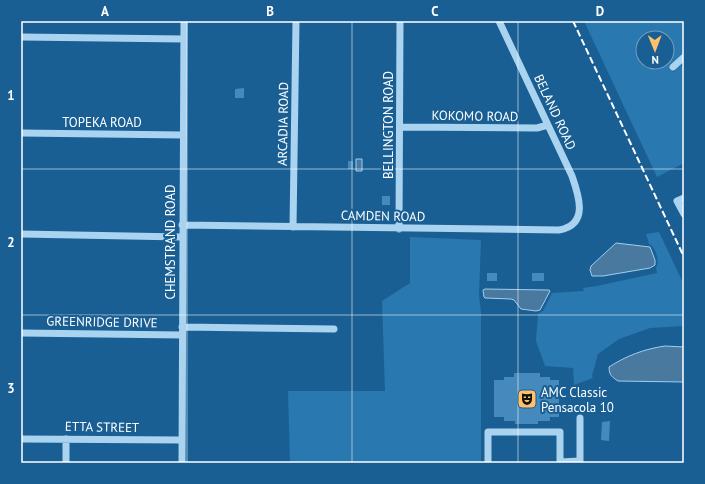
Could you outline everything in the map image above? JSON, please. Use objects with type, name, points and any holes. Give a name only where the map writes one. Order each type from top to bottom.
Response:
[{"type":"street","name":"CHEMSTRAND ROAD","points":[[182,463],[184,21]]},
{"type":"street","name":"ARCADIA ROAD","points":[[293,227],[296,21]]},
{"type":"street","name":"BELLINGTON ROAD","points":[[399,229],[400,21]]},
{"type":"street","name":"BELAND ROAD","points":[[499,21],[572,176],[579,207],[578,217]]},
{"type":"street","points":[[21,37],[184,39]]},
{"type":"street","points":[[675,65],[684,57]]},
{"type":"street","name":"KOKOMO ROAD","points":[[400,127],[537,128],[548,125]]},
{"type":"street","name":"TOPEKA ROAD","points":[[21,133],[183,135]]},
{"type":"street","points":[[684,198],[677,201],[684,214]]},
{"type":"street","name":"CAMDEN ROAD","points":[[182,225],[559,230],[570,226],[578,217]]},
{"type":"street","points":[[21,234],[182,237]]},
{"type":"street","points":[[182,327],[334,329]]},
{"type":"street","name":"GREENRIDGE DRIVE","points":[[21,333],[182,335]]},
{"type":"street","points":[[488,463],[488,432],[560,432],[560,462],[580,462],[580,418]]},
{"type":"street","name":"ETTA STREET","points":[[21,438],[182,440]]},
{"type":"street","points":[[66,439],[66,463]]},
{"type":"shaded area","points":[[584,21],[684,21],[684,52],[675,60],[675,30],[635,30],[635,70],[672,70],[673,72],[683,63],[681,66],[684,68],[684,163],[657,177]]},
{"type":"shaded area","points":[[356,159],[362,159],[362,171],[356,171]]},
{"type":"shaded area","points":[[659,232],[684,285],[684,326],[650,328],[619,339],[598,354],[592,376],[593,378],[574,385],[573,368],[545,366],[536,341],[538,314],[543,311],[552,293],[584,291],[583,288],[657,273],[657,255],[654,248],[649,244],[646,234]]},
{"type":"shaded area","points":[[410,237],[481,240],[479,295],[481,312],[481,463],[290,463],[288,391],[385,391],[382,301],[410,283]]},
{"type":"shaded area","points":[[616,243],[650,247],[655,260],[655,265],[650,268],[603,276],[592,276],[590,270],[591,266]]},
{"type":"shaded area","points":[[483,290],[550,291],[540,310],[536,311],[521,309],[514,300],[511,299],[485,298]]},
{"type":"shaded area","points":[[665,346],[684,347],[684,382],[618,381],[610,374],[609,367],[622,360],[643,351]]},
{"type":"building","points":[[244,88],[244,98],[235,98],[235,89]]},
{"type":"building","points":[[348,161],[353,161],[353,169],[348,169]]},
{"type":"building","points":[[382,196],[390,196],[390,205],[382,205]]},
{"type":"building","points":[[487,273],[497,273],[497,281],[487,281]]},
{"type":"building","points":[[532,273],[544,273],[544,281],[532,281]]},
{"type":"building","name":"AMC Classic Pensacola 10","points":[[514,373],[540,373],[540,377],[550,377],[550,380],[559,380],[559,417],[550,417],[550,421],[538,421],[538,424],[515,424],[515,421],[504,421],[504,417],[494,417],[494,380],[504,380],[504,377],[514,377]]},
{"type":"building","points":[[610,421],[609,441],[601,440],[602,422]]},
{"type":"railway","points":[[573,21],[684,257]]},
{"type":"place","name":"AMC Classic Pensacola 10","points":[[527,399]]}]
